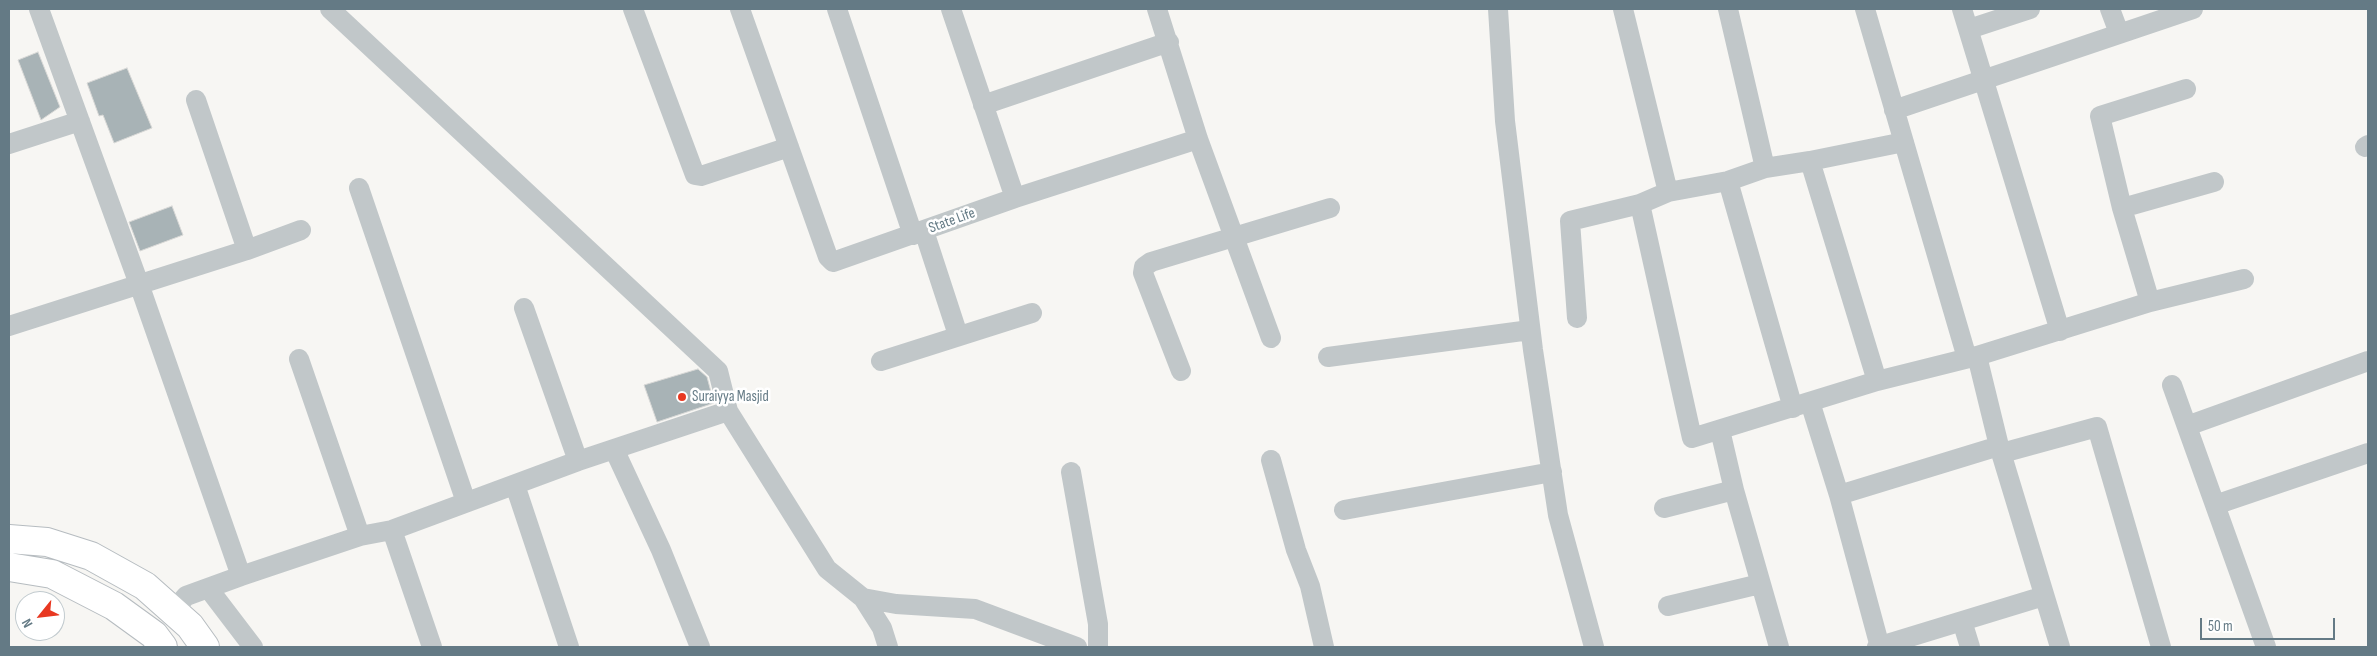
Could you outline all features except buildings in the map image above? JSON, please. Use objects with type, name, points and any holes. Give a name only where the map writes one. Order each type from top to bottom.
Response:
[{"type":"main road","points":[[9,539],[48,542],[91,556],[145,586],[190,626],[205,647]]},
{"type":"main road","points":[[9,567],[52,574],[114,606],[154,635],[163,647]]},
{"type":"street","points":[[39,9],[139,284],[241,576]]},
{"type":"street","points":[[330,9],[718,371],[728,411],[828,569],[863,598],[882,628],[888,647]]},
{"type":"street","points":[[633,9],[694,176],[701,176],[789,147]]},
{"type":"street","name":"State Life","points":[[740,9],[828,257],[833,262],[1015,198],[1198,139]]},
{"type":"street","points":[[837,9],[918,233],[958,335]]},
{"type":"street","points":[[951,9],[1015,198]]},
{"type":"street","points":[[1157,9],[1169,42],[1198,139],[1271,338]]},
{"type":"street","points":[[1498,9],[1505,121],[1530,330],[1558,515],[1594,647]]},
{"type":"street","points":[[1623,9],[1668,192]]},
{"type":"street","points":[[1728,9],[1765,168]]},
{"type":"street","points":[[1865,9],[1894,110],[1972,357],[2060,647]]},
{"type":"street","points":[[1962,9],[2060,330]]},
{"type":"street","points":[[1969,29],[2030,9]]},
{"type":"street","points":[[2110,9],[2119,33]]},
{"type":"street","points":[[1894,110],[1985,81],[2119,33],[2193,9]]},
{"type":"street","points":[[983,104],[1169,42]]},
{"type":"street","points":[[2150,302],[2122,208],[2100,116],[2186,89]]},
{"type":"street","points":[[196,100],[247,250]]},
{"type":"street","points":[[9,144],[80,121]]},
{"type":"street","points":[[1577,318],[1570,221],[1640,204],[1668,192],[1728,181],[1765,168],[1904,142]]},
{"type":"street","points":[[1810,161],[1877,381]]},
{"type":"street","points":[[1728,181],[1802,405],[1839,495],[1879,647],[2044,596]]},
{"type":"street","points":[[2122,208],[2214,182]]},
{"type":"street","points":[[359,188],[466,502]]},
{"type":"street","points":[[1640,204],[1692,438],[1877,381],[1972,357],[2150,302],[2244,279]]},
{"type":"street","points":[[1181,371],[1143,273],[1144,267],[1151,262],[1234,239],[1330,208]]},
{"type":"street","points":[[9,326],[247,250],[301,230]]},
{"type":"street","points":[[524,308],[578,461]]},
{"type":"street","points":[[881,361],[1032,313]]},
{"type":"street","points":[[1328,357],[1530,330]]},
{"type":"street","points":[[299,359],[360,536]]},
{"type":"street","points":[[2187,426],[2368,361]]},
{"type":"street","points":[[2172,384],[2266,647]]},
{"type":"street","points":[[173,611],[186,596],[241,576],[360,536],[392,530],[578,461],[728,411]]},
{"type":"street","points":[[1839,495],[2000,450],[2097,427],[2161,647]]},
{"type":"street","points":[[1720,430],[1734,490],[1779,647]]},
{"type":"street","points":[[614,449],[661,550],[700,647]]},
{"type":"street","points":[[2215,505],[2368,452]]},
{"type":"street","points":[[1271,460],[1296,550],[1310,586],[1324,647]]},
{"type":"street","points":[[1071,472],[1098,624],[1098,647]]},
{"type":"street","points":[[1344,510],[1552,472]]},
{"type":"street","points":[[515,485],[569,647]]},
{"type":"street","points":[[1664,508],[1734,490]]},
{"type":"street","points":[[392,530],[432,647]]},
{"type":"street","points":[[1668,606],[1760,584]]},
{"type":"street","points":[[208,588],[253,647]]},
{"type":"street","points":[[863,598],[896,604],[975,609],[1077,647]]},
{"type":"street","points":[[1962,621],[1970,647]]},
{"type":"place","name":"Suraiyya Masjid","points":[[682,397]]}]
